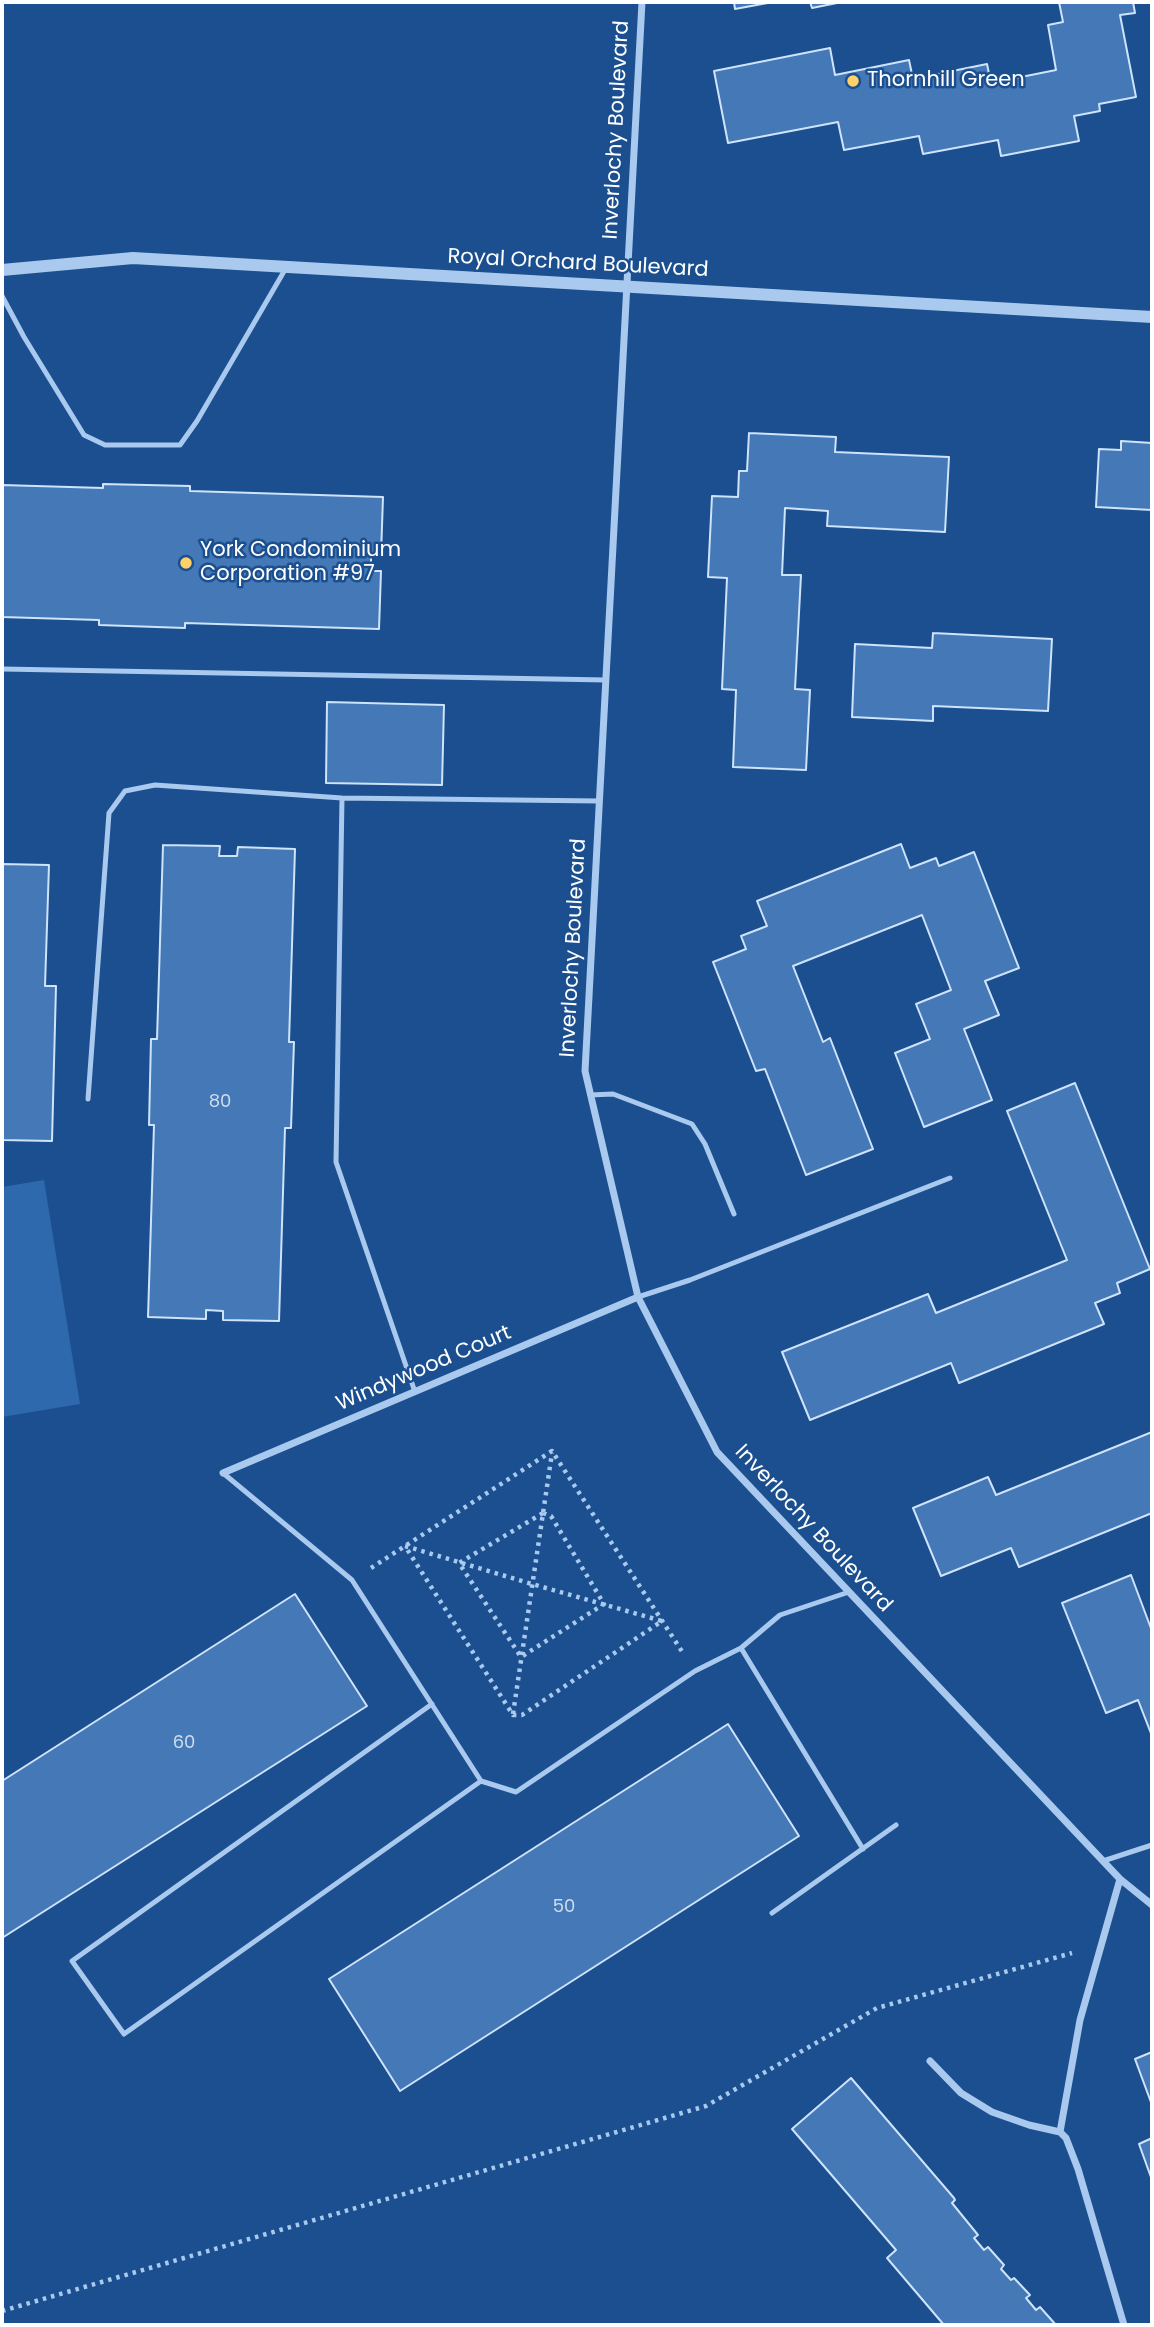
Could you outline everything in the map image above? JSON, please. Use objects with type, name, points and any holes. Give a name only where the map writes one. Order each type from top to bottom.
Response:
[{"type":"street","name":"Inverlochy Boulevard","points":[[642,2],[585,1070],[638,1297],[717,1452],[1120,1879],[1152,1905]]},
{"type":"street","name":"Royal Orchard Boulevard","points":[[2,270],[133,258],[1152,317]]},
{"type":"street","name":"Windywood Court","points":[[223,1473],[638,1297]]},
{"type":"street","points":[[1060,2132],[1080,2020],[1120,1879]]},
{"type":"street","points":[[930,2061],[961,2093],[992,2112],[1060,2132],[1066,2138],[1078,2169],[1124,2325]]},
{"type":"lane","points":[[2,296],[84,435],[105,445],[180,445],[197,421],[287,267]]},
{"type":"lane","points":[[2,669],[606,680]]},
{"type":"lane","points":[[88,1099],[109,813],[125,791],[155,785],[342,799],[599,801]]},
{"type":"lane","points":[[342,799],[336,1162],[415,1392]]},
{"type":"lane","points":[[590,1095],[613,1094],[692,1124],[705,1144],[734,1213]]},
{"type":"lane","points":[[638,1297],[690,1280],[950,1178]]},
{"type":"lane","points":[[223,1473],[352,1580],[481,1781],[516,1791],[695,1671],[741,1648],[780,1615],[849,1592]]},
{"type":"lane","points":[[741,1648],[863,1849]]},
{"type":"lane","points":[[432,1704],[72,1961],[124,2034],[481,1781]]},
{"type":"lane","points":[[772,1913],[896,1825]]},
{"type":"lane","points":[[1103,1861],[1152,1844]]},
{"type":"path","points":[[513,1715],[552,1451]]},
{"type":"path","points":[[352,1580],[552,1451]]},
{"type":"path","points":[[552,1451],[695,1671]]},
{"type":"path","points":[[459,1563],[543,1513]]},
{"type":"path","points":[[543,1513],[551,1516],[604,1604]]},
{"type":"path","points":[[405,1546],[662,1621]]},
{"type":"path","points":[[405,1546],[513,1715]]},
{"type":"path","points":[[459,1563],[521,1657]]},
{"type":"path","points":[[521,1657],[604,1604]]},
{"type":"path","points":[[513,1715],[522,1715],[662,1621]]},
{"type":"path","points":[[2,2311],[706,2106],[877,2008],[1102,1945]]},
{"type":"shaded area","points":[[44,1180],[80,1404],[2,1417],[2,1187]]},
{"type":"building","points":[[734,2],[773,2],[735,9]]},
{"type":"building","points":[[810,2],[842,2],[812,8]]},
{"type":"building","name":"Thornhill Green","points":[[1059,2],[1133,2],[1135,13],[1120,15],[1136,97],[1099,104],[1100,111],[1074,116],[1079,141],[1001,156],[998,140],[923,154],[919,136],[844,150],[838,122],[728,143],[714,71],[830,48],[835,75],[909,60],[913,79],[987,64],[991,83],[1056,70],[1048,25],[1063,22]]},
{"type":"building","points":[[749,433],[836,437],[835,452],[949,457],[945,532],[827,526],[828,511],[785,508],[782,575],[801,575],[795,689],[810,690],[806,770],[733,767],[736,690],[722,689],[727,578],[708,577],[712,496],[738,497],[739,471],[747,471]]},
{"type":"building","points":[[1121,441],[1152,443],[1152,510],[1096,507],[1099,449],[1121,450]]},
{"type":"building","name":"York Condominium Corporation #97","points":[[103,484],[190,486],[190,491],[383,497],[381,555],[371,555],[371,571],[381,571],[379,629],[185,623],[185,628],[99,625],[99,620],[2,617],[2,485],[103,488]]},
{"type":"building","points":[[933,633],[1052,639],[1048,711],[933,706],[933,721],[852,717],[855,644],[932,648]]},
{"type":"building","points":[[327,702],[444,705],[442,785],[326,783]]},
{"type":"building","points":[[901,844],[910,868],[936,858],[939,866],[974,852],[1019,968],[985,981],[999,1015],[964,1029],[992,1100],[924,1127],[895,1053],[930,1039],[916,1004],[951,990],[922,915],[793,966],[823,1042],[830,1038],[873,1149],[806,1175],[765,1069],[756,1071],[713,962],[746,949],[741,936],[767,926],[757,901]]},
{"type":"building","points":[[163,845],[220,846],[219,856],[237,856],[238,847],[295,849],[289,1042],[294,1042],[291,1128],[285,1128],[279,1321],[223,1320],[223,1311],[206,1310],[206,1319],[148,1317],[154,1125],[149,1125],[151,1039],[157,1039]]},
{"type":"building","points":[[2,864],[49,865],[45,986],[56,986],[52,1141],[2,1140]]},
{"type":"building","points":[[1075,1083],[1150,1269],[1117,1283],[1120,1293],[1095,1303],[1104,1324],[959,1383],[951,1363],[810,1420],[782,1352],[928,1294],[936,1313],[1067,1260],[1007,1111]]},
{"type":"building","points":[[1152,1432],[1152,1513],[1019,1567],[1011,1548],[941,1576],[913,1508],[988,1477],[996,1495]]},
{"type":"building","points":[[1131,1575],[1152,1631],[1152,1736],[1138,1700],[1106,1713],[1062,1603]]},
{"type":"building","points":[[295,1594],[367,1706],[2,1938],[2,1781]]},
{"type":"building","points":[[728,1724],[799,1836],[400,2091],[329,1979]]},
{"type":"building","points":[[1152,2052],[1152,2105],[1135,2059]]},
{"type":"building","points":[[851,2078],[954,2198],[952,2203],[978,2235],[974,2238],[984,2250],[988,2247],[1004,2265],[1001,2269],[1030,2295],[1026,2298],[1036,2310],[1040,2307],[1056,2325],[944,2325],[887,2258],[896,2250],[792,2129]]},
{"type":"building","points":[[1152,2138],[1152,2180],[1139,2144]]},
{"type":"place","name":"Thornhill Green","points":[[853,81]]},
{"type":"place","name":"York Condominium Corporation #97","points":[[186,563]]}]
